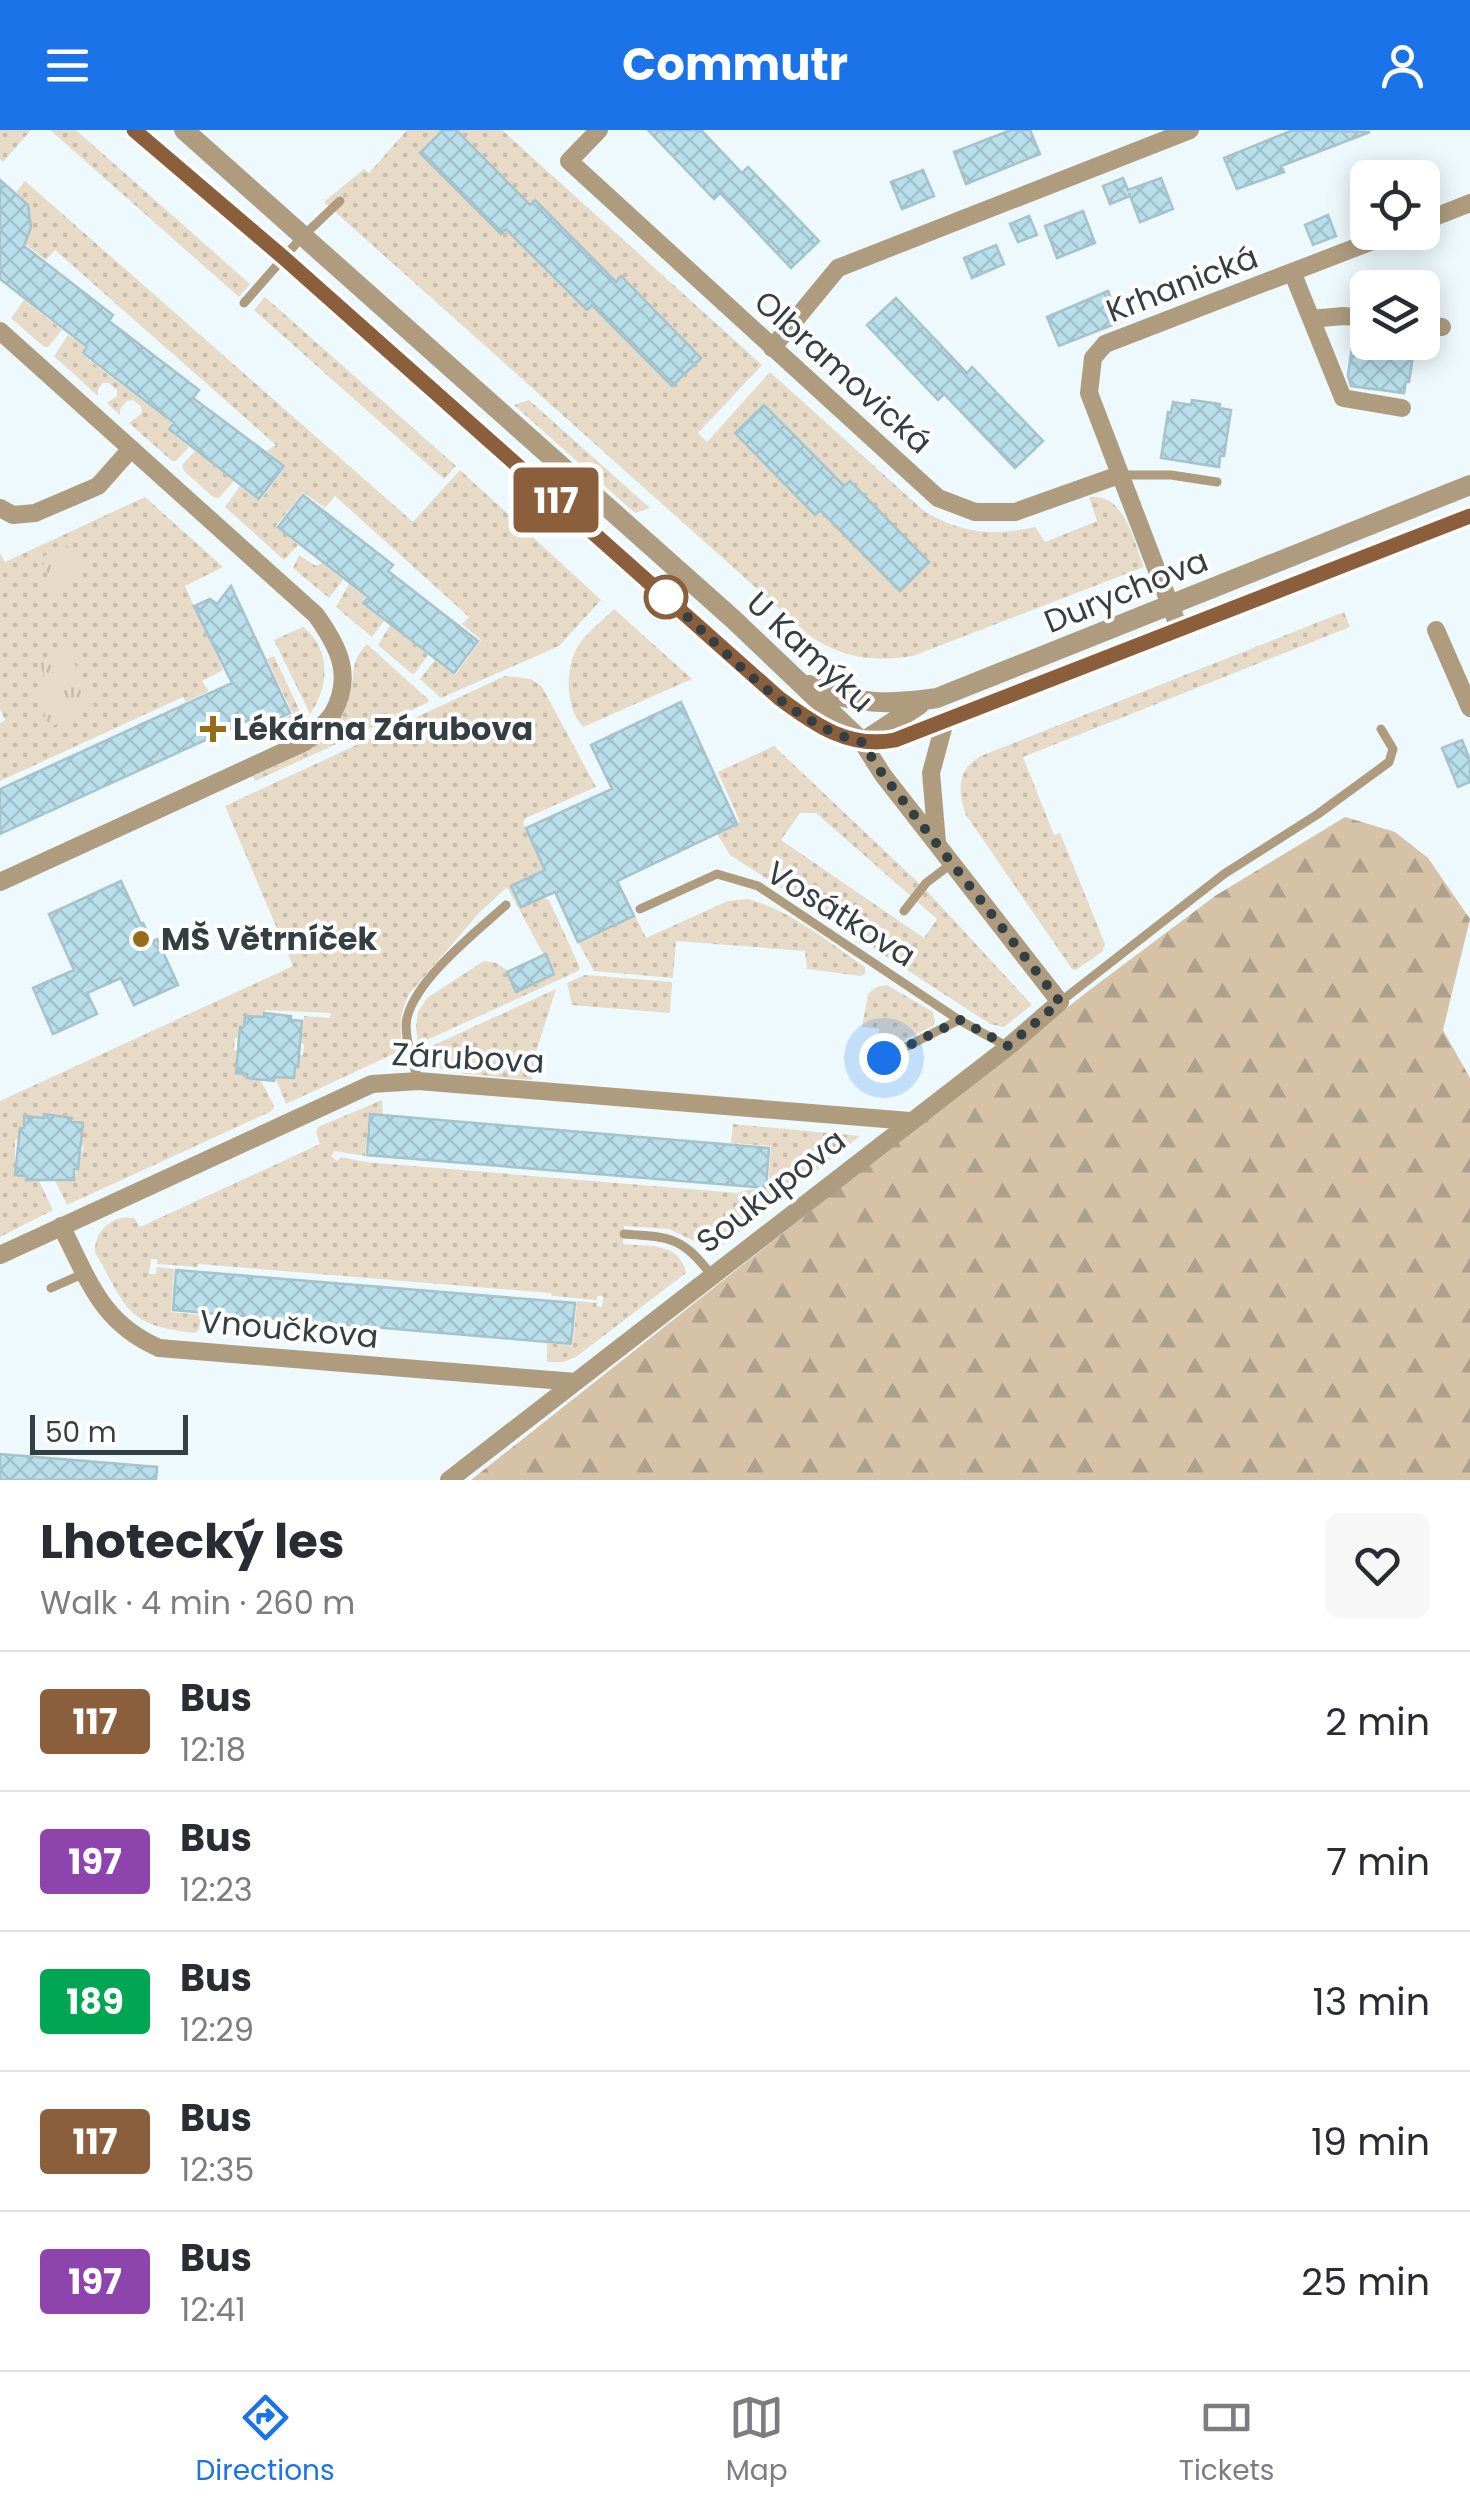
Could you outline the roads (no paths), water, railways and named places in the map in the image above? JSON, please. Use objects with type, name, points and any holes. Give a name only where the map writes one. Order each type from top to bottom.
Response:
[{"type":"street","name":"U Kamýku","points":[[134,130],[284,258],[779,698],[816,726],[862,742]]},
{"type":"street","name":"U Kamýku","points":[[184,130],[798,680],[862,742]]},
{"type":"street","name":"Olbramovická","points":[[599,130],[570,161],[938,498],[975,512],[1015,512],[1118,475]]},
{"type":"street","points":[[772,348],[838,268],[1185,131]]},
{"type":"street","points":[[1440,215],[1470,203]]},
{"type":"street","name":"Krhanická","points":[[1179,628],[1089,393],[1093,358],[1105,344],[1352,250]]},
{"type":"street","points":[[1293,274],[1342,398],[1402,408]]},
{"type":"street","points":[[1311,320],[1350,317]]},
{"type":"street","points":[[0,331],[316,615],[338,646],[344,678],[333,714],[305,742],[0,882]]},
{"type":"street","points":[[0,508],[13,515],[36,513],[98,486],[130,450]]},
{"type":"street","name":"Durychova","points":[[798,680],[863,701],[937,698],[1470,485]]},
{"type":"street","name":"Durychova","points":[[862,742],[895,740],[1470,516]]},
{"type":"street","points":[[1436,630],[1470,708]]},
{"type":"street","points":[[937,698],[899,716],[862,742],[883,775],[1060,1002]]},
{"type":"street","points":[[937,842],[930,773],[945,721]]},
{"type":"street","name":"Soukupova","points":[[449,1480],[1060,1002]]},
{"type":"street","name":"Zárubova","points":[[0,1255],[372,1084],[418,1081],[910,1121]]},
{"type":"street","name":"Vnoučkova","points":[[62,1226],[109,1316],[134,1337],[159,1348],[576,1382]]},
{"type":"lane","points":[[244,303],[340,201]]},
{"type":"lane","points":[[1118,475],[1171,474],[1217,482]]},
{"type":"lane","points":[[1060,1002],[1224,874],[1318,814],[1389,762],[1393,749],[1380,730]]},
{"type":"lane","points":[[904,912],[926,884],[952,863]]},
{"type":"lane","name":"Vosátkova","points":[[640,909],[717,874],[758,886],[960,1020],[1008,1046]]},
{"type":"lane","points":[[418,1081],[406,1022],[415,996],[472,935],[506,906]]},
{"type":"lane","points":[[884,1058],[960,1020]]},
{"type":"lane","points":[[624,1234],[670,1236],[692,1250],[712,1276]]},
{"type":"lane","points":[[51,1288],[85,1273]]},
{"type":"place","name":"Lékárna Zárubova","points":[[213,729]]},
{"type":"place","name":"MŠ Větrníček","points":[[141,939]]}]
